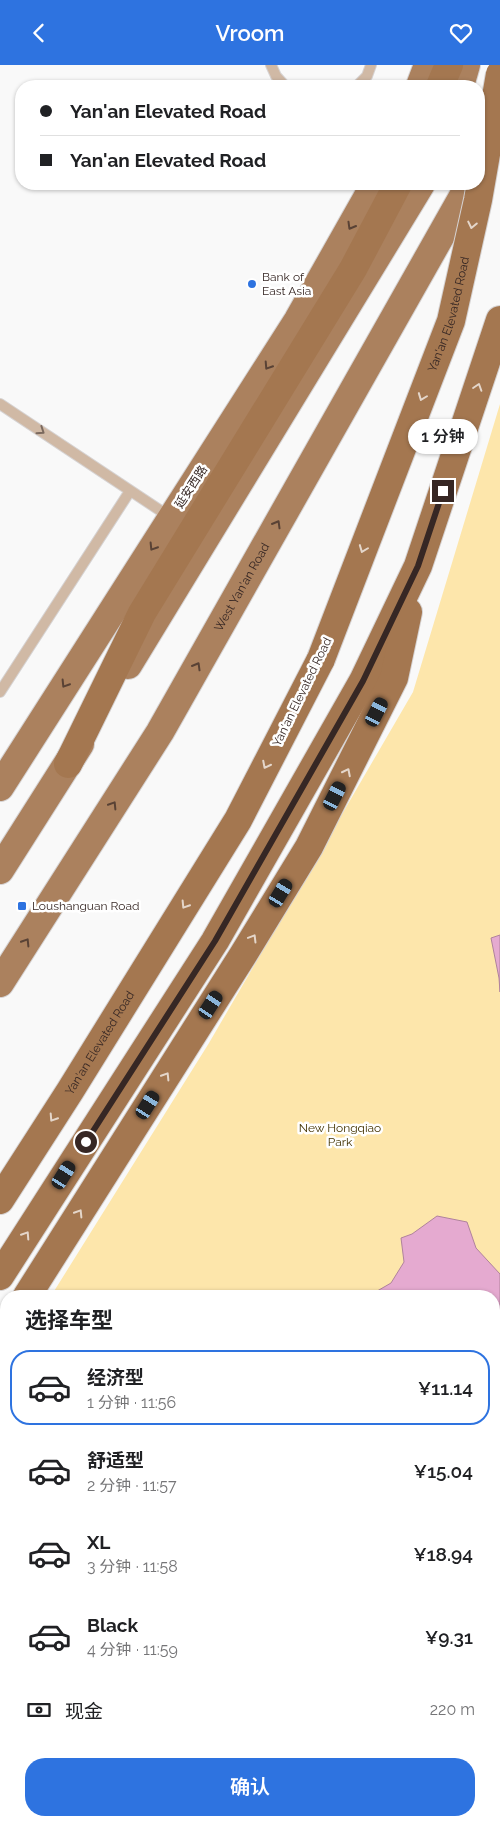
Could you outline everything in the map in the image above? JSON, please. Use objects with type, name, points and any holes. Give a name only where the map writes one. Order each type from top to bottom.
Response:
[{"type":"highway","points":[[443,80],[449,65]]},
{"type":"highway","name":"Yan'an Elevated Road","points":[[485,160],[500,74]]},
{"type":"highway","points":[[68,764],[142,613],[353,269],[395,190]]},
{"type":"highway","name":"Yan'an Elevated Road","points":[[0,1200],[238,821],[321,659],[451,321],[480,190]]},
{"type":"highway","points":[[31,1290],[238,964],[309,847],[394,679],[418,566],[500,320]]},
{"type":"highway","points":[[0,1275],[215,941],[363,681],[418,566]]},
{"type":"main road","points":[[422,80],[428,65]]},
{"type":"main road","points":[[462,80],[466,65]]},
{"type":"main road","points":[[485,142],[500,101]]},
{"type":"main road","name":"延安西路","points":[[0,787],[298,320],[373,190]]},
{"type":"main road","points":[[0,870],[68,764],[417,190]]},
{"type":"main road","name":"West Yan'an Road","points":[[0,983],[160,732],[467,190]]},
{"type":"lane","points":[[271,65],[280,80]]},
{"type":"lane","points":[[362,80],[371,65]]},
{"type":"lane","points":[[0,404],[171,518]]},
{"type":"lane","points":[[0,692],[130,491]]},
{"type":"green space","name":"New Hongqiao Park","points":[[500,404],[500,1290],[55,1290],[209,1043],[413,692]]},
{"type":"shaded area","points":[[500,935],[500,992],[491,938]]},
{"type":"shaded area","points":[[437,1216],[467,1222],[476,1248],[500,1274],[500,1290],[379,1290],[391,1283],[404,1262],[401,1238],[412,1234]]},
{"type":"place","name":"Bank of East Asia","points":[[252,284]]},
{"type":"place","name":"Loushanguan Road","points":[[22,906]]},
{"type":"route","points":[[86,1142],[215,941],[363,681],[418,566],[443,491]]}]
